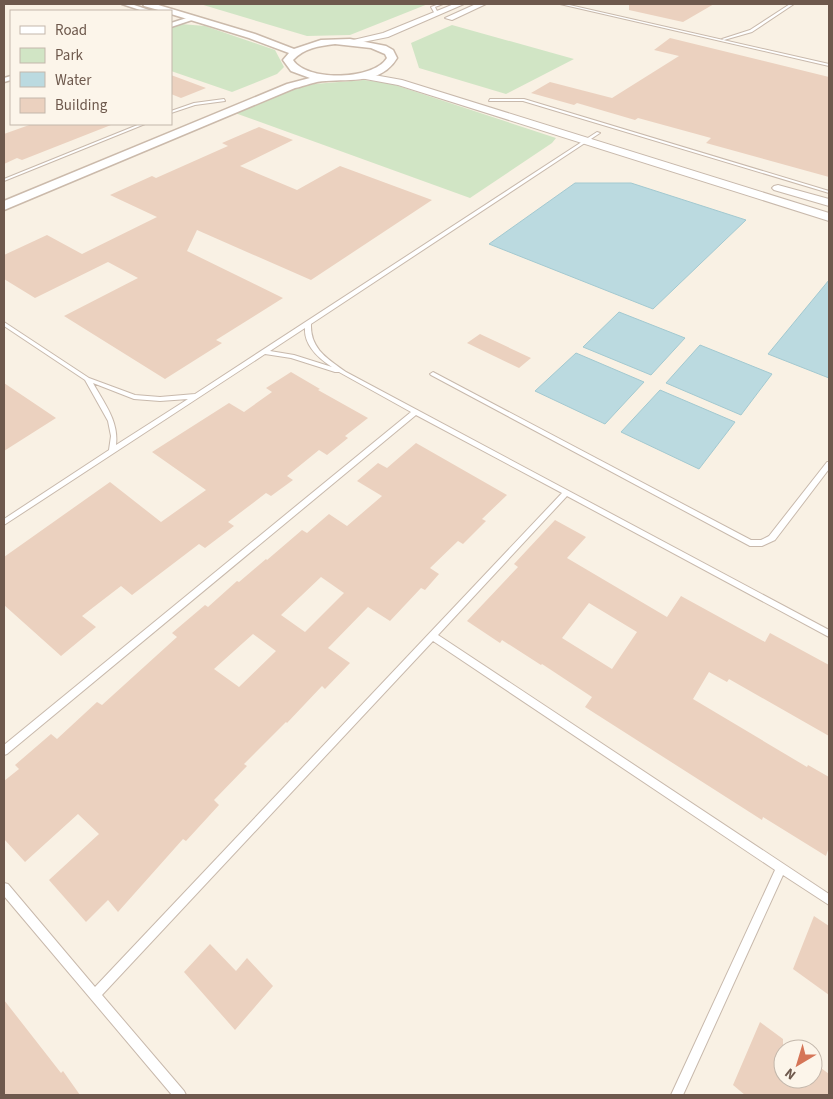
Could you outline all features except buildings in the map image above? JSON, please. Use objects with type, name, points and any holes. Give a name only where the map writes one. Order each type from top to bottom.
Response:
[{"type":"main road","points":[[147,4],[167,10]]},
{"type":"main road","points":[[180,4],[260,28]]},
{"type":"main road","points":[[172,12],[294,52]]},
{"type":"main road","points":[[4,206],[291,86],[324,78],[363,76],[380,71],[392,59],[386,50],[372,44],[352,41],[317,43],[297,39]]},
{"type":"main road","points":[[317,43],[294,52],[288,60],[289,71],[324,78]]},
{"type":"main road","points":[[172,122],[228,99]]},
{"type":"main road","points":[[4,191],[159,128]]},
{"type":"street","points":[[125,4],[146,10]]},
{"type":"street","points":[[352,41],[385,34],[460,4]]},
{"type":"street","points":[[386,50],[388,45],[396,41],[482,4]]},
{"type":"street","points":[[172,18],[181,22]]},
{"type":"street","points":[[172,25],[193,18]]},
{"type":"street","points":[[389,64],[417,78],[829,203]]},
{"type":"street","points":[[363,76],[399,82],[829,217]]},
{"type":"lane","points":[[436,14],[433,7],[441,4]]},
{"type":"lane","points":[[562,4],[829,65]]},
{"type":"lane","points":[[720,40],[751,31],[792,4]]},
{"type":"lane","points":[[750,36],[751,31]]},
{"type":"lane","points":[[747,43],[752,48]]},
{"type":"lane","points":[[172,112],[194,104],[228,99]]},
{"type":"lane","points":[[490,100],[524,100],[829,192]]},
{"type":"lane","points":[[4,180],[141,125]]},
{"type":"lane","points":[[4,522],[598,133]]},
{"type":"lane","points":[[308,323],[308,338],[313,348],[344,373],[829,634]]},
{"type":"lane","points":[[4,324],[87,379],[134,396],[160,399],[196,396]]},
{"type":"lane","points":[[264,352],[295,357],[344,373]]},
{"type":"lane","points":[[433,374],[750,543],[762,543],[772,538],[829,464]]},
{"type":"lane","points":[[87,379],[111,421],[114,436],[112,451]]},
{"type":"lane","points":[[4,751],[415,412]]},
{"type":"lane","points":[[95,995],[566,493]]},
{"type":"lane","points":[[432,636],[829,900]]},
{"type":"lane","points":[[677,1095],[781,868]]},
{"type":"lane","points":[[4,888],[180,1095]]},
{"type":"green space","points":[[200,4],[428,4],[350,35],[307,36]]},
{"type":"green space","points":[[181,24],[205,26],[275,50],[284,67],[277,74],[232,92],[172,71],[172,27]]},
{"type":"green space","points":[[452,25],[574,59],[506,94],[419,68],[411,43]]},
{"type":"green space","points":[[364,80],[389,83],[556,138],[552,143],[470,198],[235,113],[302,85]]},
{"type":"water","points":[[575,183],[631,183],[746,220],[653,309],[489,244]]},
{"type":"water","points":[[829,280],[829,378],[768,354]]},
{"type":"water","points":[[619,312],[685,338],[651,375],[583,347]]},
{"type":"water","points":[[700,345],[772,374],[741,415],[666,383]]},
{"type":"water","points":[[576,353],[644,382],[605,424],[535,391]]},
{"type":"water","points":[[660,390],[735,422],[699,469],[621,432]]}]
